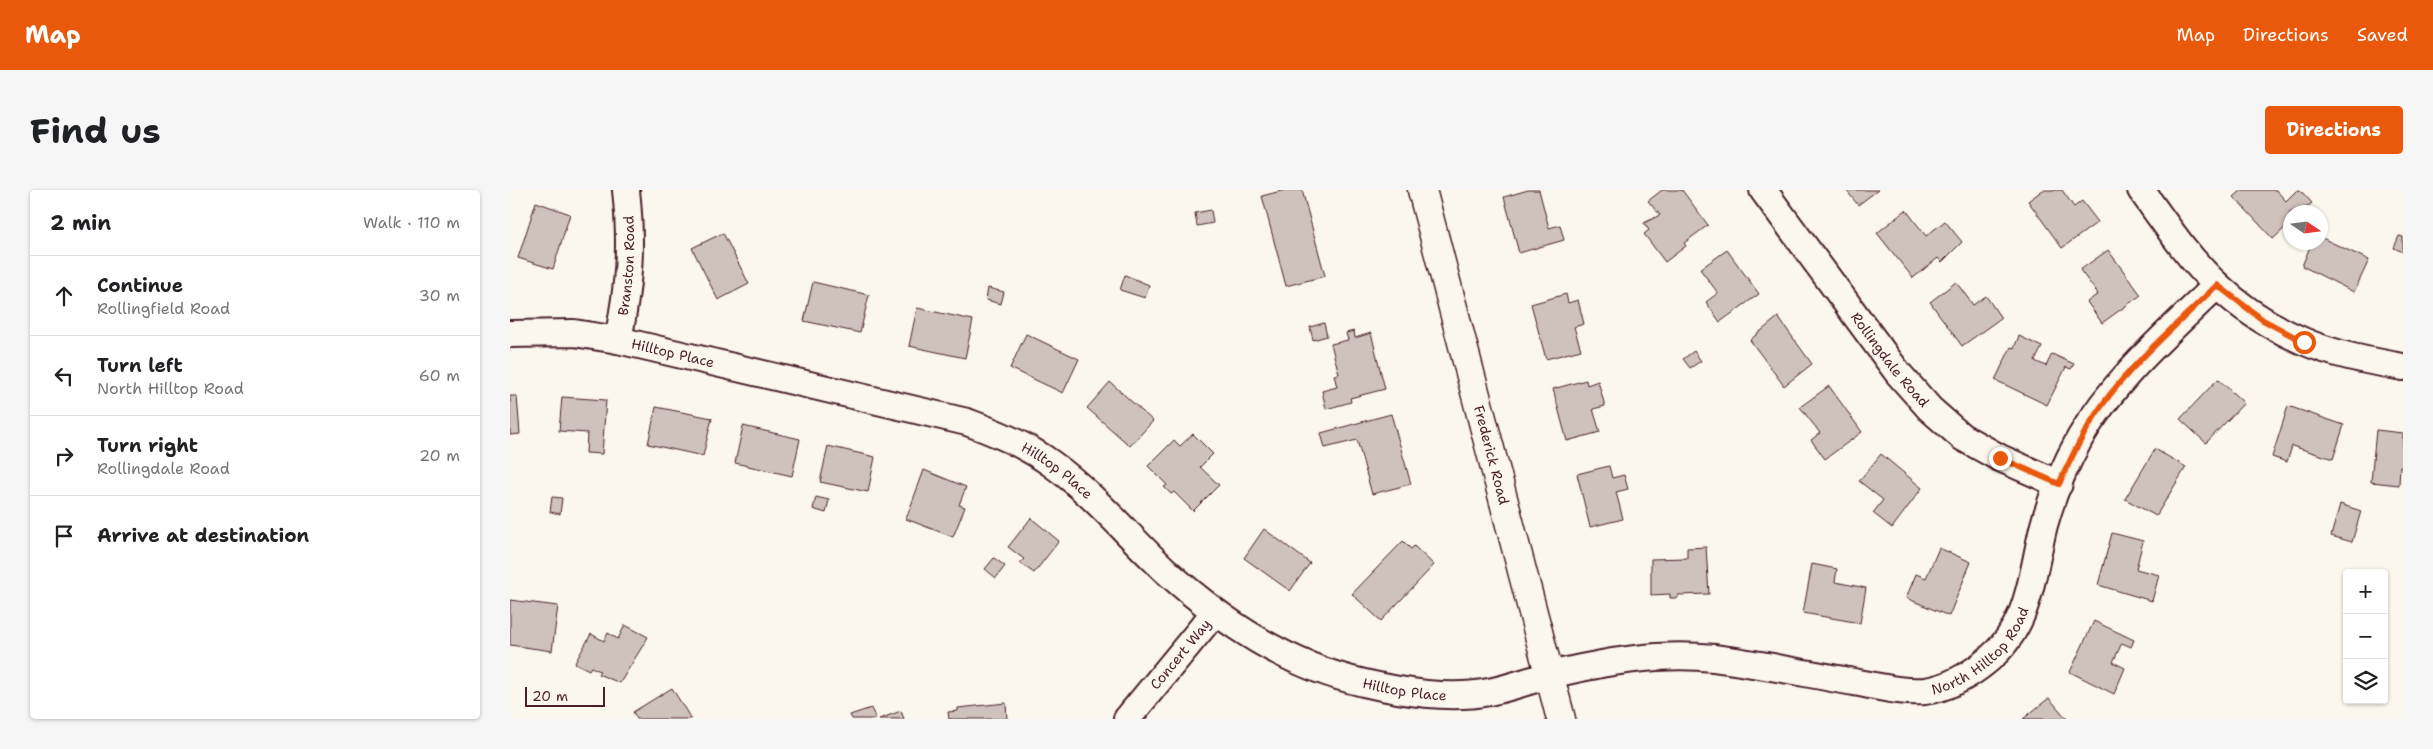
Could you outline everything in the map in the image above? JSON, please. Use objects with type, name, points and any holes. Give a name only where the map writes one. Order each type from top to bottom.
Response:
[{"type":"main road","name":"Frederick Road","points":[[1422,190],[1551,675],[1561,719]]},
{"type":"street","name":"Branston Road","points":[[618,340],[627,294],[630,263],[630,228],[626,190]]},
{"type":"street","name":"Rollingdale Road","points":[[1763,190],[1898,373],[1930,409],[1962,437],[2000,458],[2059,484]]},
{"type":"street","points":[[2140,190],[2171,232],[2217,285],[2263,320],[2304,342],[2357,358],[2403,367]]},
{"type":"street","name":"North Hilltop Road","points":[[1551,675],[1629,659],[1672,655],[1715,658],[1888,688],[1924,691],[1956,683],[1986,662],[2006,643],[2021,620],[2045,523],[2059,484],[2080,438],[2104,402],[2144,358],[2217,285]]},
{"type":"street","name":"Hilltop Place","points":[[510,334],[574,333],[618,340],[967,422],[1015,440],[1051,463],[1089,495],[1165,570],[1215,612],[1260,644],[1316,669],[1370,684],[1406,691],[1455,696],[1488,692],[1551,675]]},
{"type":"street","name":"Concert Way","points":[[1127,719],[1215,612]]},
{"type":"building","points":[[1285,190],[1302,190],[1325,276],[1286,286],[1262,196]]},
{"type":"building","points":[[1528,190],[1539,190],[1549,228],[1560,225],[1564,240],[1519,253],[1504,197]]},
{"type":"building","points":[[1662,190],[1682,190],[1708,225],[1684,243],[1686,246],[1665,262],[1644,234],[1649,230],[1644,223],[1660,215],[1648,201]]},
{"type":"building","points":[[1846,190],[1878,190],[1858,205]]},
{"type":"building","points":[[2043,190],[2062,190],[2074,207],[2082,201],[2098,222],[2062,248],[2028,201]]},
{"type":"building","points":[[2242,190],[2276,190],[2286,201],[2297,190],[2300,190],[2312,203],[2310,205],[2283,205],[2283,230],[2273,239],[2234,197]]},
{"type":"building","points":[[536,202],[570,214],[553,269],[518,258]]},
{"type":"building","points":[[1211,210],[1213,223],[1197,226],[1195,213]]},
{"type":"building","points":[[1906,210],[1926,236],[1945,221],[1962,242],[1942,262],[1938,258],[1913,278],[1877,233]]},
{"type":"building","points":[[723,233],[749,284],[718,300],[692,248]]},
{"type":"building","points":[[2399,236],[2403,237],[2403,252],[2394,248]]},
{"type":"building","points":[[2328,241],[2369,260],[2354,292],[2302,266],[2309,250],[2328,250]]},
{"type":"building","points":[[1727,250],[1759,294],[1720,322],[1706,302],[1718,293],[1700,269]]},
{"type":"building","points":[[2108,250],[2141,295],[2102,323],[2087,302],[2098,294],[2080,270]]},
{"type":"building","points":[[1125,275],[1149,285],[1145,298],[1120,290]]},
{"type":"building","points":[[813,282],[869,295],[860,333],[804,321]]},
{"type":"building","points":[[1956,282],[1973,305],[1986,296],[2001,318],[1962,346],[1930,302]]},
{"type":"building","points":[[988,288],[1004,292],[1001,304],[986,300]]},
{"type":"building","points":[[1566,294],[1568,303],[1578,300],[1584,324],[1574,327],[1581,350],[1546,359],[1531,304]]},
{"type":"building","points":[[917,308],[973,320],[965,358],[909,346]]},
{"type":"building","points":[[1778,317],[1812,364],[1784,386],[1750,340]]},
{"type":"building","points":[[1324,323],[1327,336],[1313,340],[1310,327]]},
{"type":"building","points":[[1354,331],[1355,338],[1371,333],[1385,389],[1350,398],[1351,402],[1326,409],[1322,391],[1337,387],[1334,375],[1339,374],[1331,344],[1348,340],[1346,333]]},
{"type":"building","points":[[1026,334],[1079,359],[1063,393],[1010,368]]},
{"type":"building","points":[[2019,336],[2042,347],[2035,361],[2046,366],[2052,354],[2074,364],[2071,369],[2066,367],[2047,405],[1995,380],[2011,347],[2014,348]]},
{"type":"building","points":[[1694,351],[1701,361],[1690,368],[1683,359]]},
{"type":"building","points":[[2218,379],[2244,403],[2206,443],[2180,419]]},
{"type":"building","points":[[1586,380],[1587,385],[1598,381],[1605,406],[1593,409],[1600,432],[1567,441],[1553,389]]},
{"type":"building","points":[[1110,382],[1153,421],[1130,446],[1087,408]]},
{"type":"building","points":[[1829,386],[1862,432],[1825,459],[1811,440],[1820,433],[1800,407]]},
{"type":"building","points":[[510,396],[517,396],[520,434],[510,435]]},
{"type":"building","points":[[562,397],[606,400],[602,454],[586,453],[587,433],[559,431]]},
{"type":"building","points":[[2288,406],[2344,425],[2333,459],[2292,446],[2287,462],[2272,457]]},
{"type":"building","points":[[656,407],[712,418],[703,456],[648,444]]},
{"type":"building","points":[[1391,414],[1411,484],[1372,494],[1357,440],[1325,448],[1321,433]]},
{"type":"building","points":[[743,426],[800,439],[792,476],[735,463]]},
{"type":"building","points":[[2376,430],[2403,433],[2403,467],[2400,466],[2399,485],[2371,482]]},
{"type":"building","points":[[1193,434],[1213,454],[1200,467],[1219,485],[1193,511],[1174,492],[1171,494],[1164,487],[1167,485],[1148,466],[1174,440],[1180,446]]},
{"type":"building","points":[[828,446],[875,457],[868,492],[820,482]]},
{"type":"building","points":[[2155,449],[2186,467],[2156,516],[2125,499]]},
{"type":"building","points":[[1881,454],[1922,488],[1892,528],[1873,513],[1883,500],[1859,481]]},
{"type":"building","points":[[1609,466],[1612,478],[1624,475],[1628,489],[1616,492],[1623,519],[1590,527],[1577,474]]},
{"type":"building","points":[[924,470],[966,487],[959,505],[965,507],[953,537],[906,519]]},
{"type":"building","points":[[552,497],[562,498],[560,514],[550,512]]},
{"type":"building","points":[[816,497],[829,500],[826,513],[813,509]]},
{"type":"building","points":[[2340,504],[2361,511],[2352,542],[2331,536]]},
{"type":"building","points":[[1031,518],[1059,541],[1034,573],[1020,563],[1024,559],[1008,547]]},
{"type":"building","points":[[1264,529],[1310,563],[1290,591],[1244,558]]},
{"type":"building","points":[[2112,533],[2143,541],[2136,569],[2159,575],[2152,601],[2098,585]]},
{"type":"building","points":[[1403,541],[1411,549],[1414,546],[1434,565],[1381,621],[1352,594]]},
{"type":"building","points":[[1706,547],[1709,594],[1678,595],[1678,598],[1670,598],[1670,594],[1651,595],[1651,559],[1687,558],[1687,548]]},
{"type":"building","points":[[1939,548],[1971,562],[1949,616],[1906,598],[1916,574],[1926,578]]},
{"type":"building","points":[[994,558],[1005,566],[996,578],[985,569]]},
{"type":"building","points":[[1812,564],[1837,569],[1835,582],[1866,588],[1860,623],[1803,613]]},
{"type":"building","points":[[510,600],[558,606],[552,651],[510,645]]},
{"type":"building","points":[[2094,621],[2134,640],[2131,647],[2122,643],[2113,662],[2125,668],[2114,694],[2070,672]]},
{"type":"building","points":[[625,625],[648,637],[620,683],[598,674],[600,671],[591,667],[589,670],[575,663],[591,634],[604,641],[608,633],[618,639]]},
{"type":"building","points":[[672,688],[691,719],[637,719],[633,712]]},
{"type":"building","points":[[2049,698],[2067,719],[2023,719]]},
{"type":"building","points":[[1006,703],[1007,719],[949,719],[948,712],[958,711],[958,708]]},
{"type":"building","points":[[871,708],[876,719],[852,719],[850,715]]},
{"type":"building","points":[[901,711],[904,719],[879,719]]},
{"type":"route","points":[[2000,458],[2059,484],[2080,438],[2104,402],[2144,358],[2217,285],[2263,320],[2304,342]]}]
